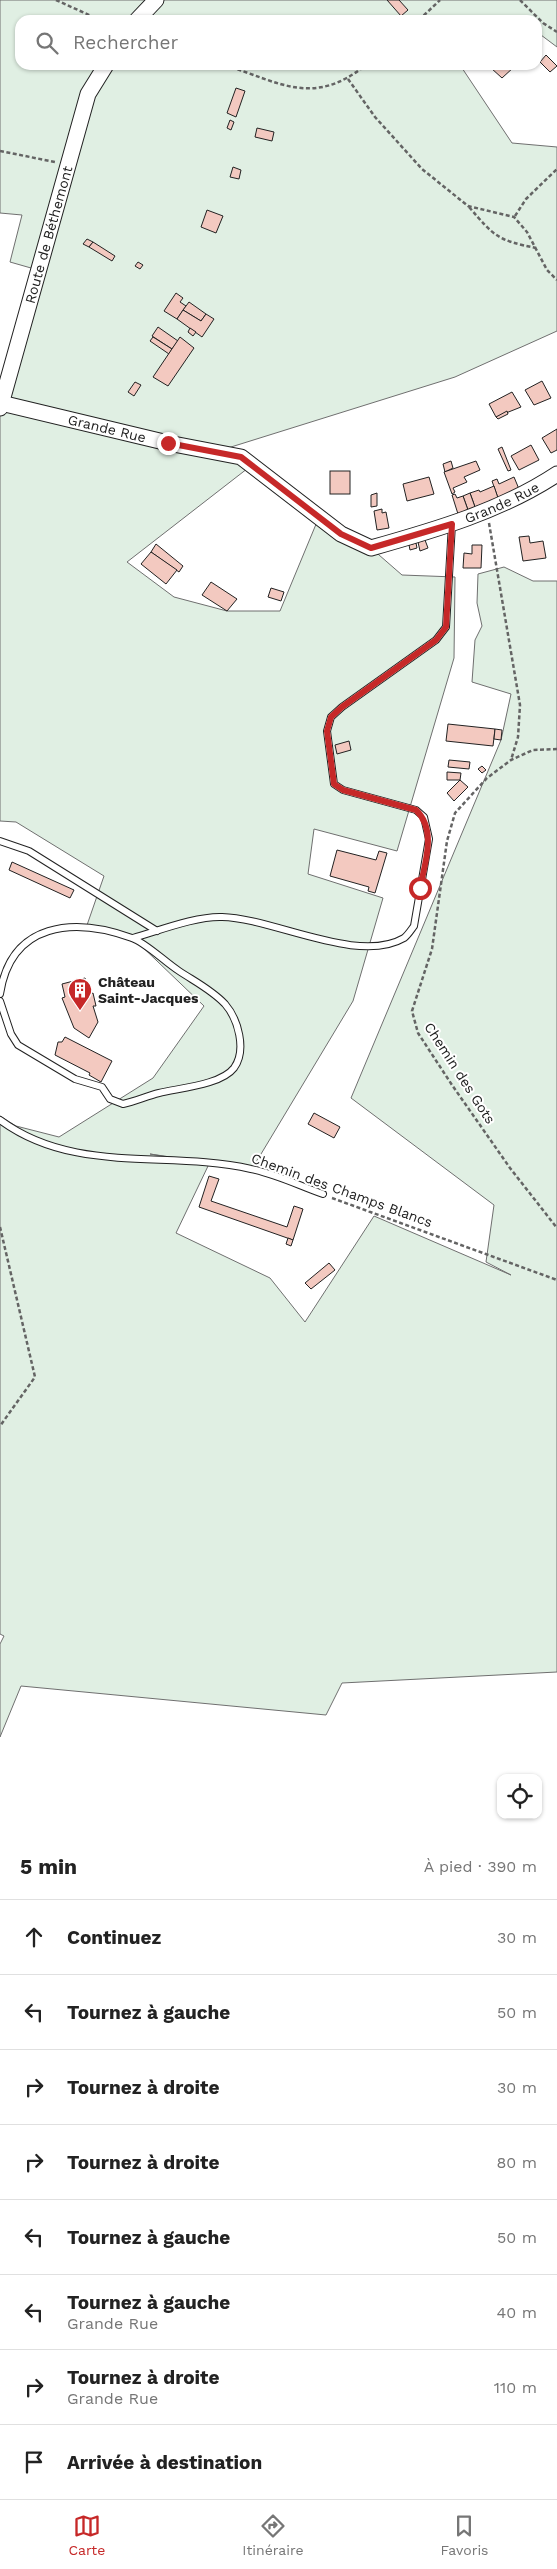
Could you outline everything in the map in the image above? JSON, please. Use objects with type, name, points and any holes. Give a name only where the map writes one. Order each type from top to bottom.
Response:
[{"type":"street","points":[[142,15],[156,0]]},
{"type":"street","name":"Route de Béthemont","points":[[1,406],[88,94],[103,70]]},
{"type":"street","name":"Grande Rue","points":[[1,406],[241,457],[341,534],[371,548],[452,524],[536,488],[557,474]]},
{"type":"lane","points":[[133,938],[221,916],[272,925],[332,942],[358,945],[385,944],[405,937],[414,926],[429,839],[424,817],[416,810],[343,790],[334,784],[327,731],[331,717],[342,707],[436,640],[446,627],[452,524]]},
{"type":"lane","points":[[0,842],[29,851],[157,931]]},
{"type":"lane","points":[[0,994],[3,976],[12,956],[23,943],[42,932],[78,926],[133,938],[225,1004],[237,1025],[241,1047],[234,1068],[220,1077],[123,1104],[110,1099],[102,1087],[75,1079],[18,1045],[11,1034],[0,1001]]},
{"type":"lane","name":"Chemin des Champs Blancs","points":[[0,1120],[16,1131],[59,1148],[108,1158],[214,1164],[252,1169],[323,1194]]},
{"type":"path","points":[[56,0],[89,15]]},
{"type":"path","points":[[424,15],[440,0]]},
{"type":"path","points":[[520,0],[535,15]]},
{"type":"path","points":[[542,22],[557,32]]},
{"type":"path","points":[[240,70],[292,88],[310,90],[331,86],[348,79],[360,70]]},
{"type":"path","points":[[348,79],[375,117],[422,169],[468,206],[492,234],[510,243],[536,248]]},
{"type":"path","points":[[0,151],[68,165]]},
{"type":"path","points":[[514,217],[526,200],[557,169]]},
{"type":"path","points":[[468,206],[514,217],[527,232],[547,270],[557,280]]},
{"type":"path","points":[[486,510],[507,618],[520,705],[518,737],[511,760]]},
{"type":"path","name":"Chemin des Gots","points":[[557,749],[533,750],[511,760],[487,778],[468,796],[455,813],[448,841],[432,949],[412,1011],[418,1033],[442,1070],[510,1168],[557,1228]]},
{"type":"path","name":"Chemin des Champs Blancs","points":[[323,1194],[557,1280]]},
{"type":"path","points":[[0,1227],[35,1377],[0,1426]]},
{"type":"green space","points":[[0,0],[557,0],[557,47],[542,36],[542,15],[15,15],[15,70],[463,70],[512,143],[557,147],[557,331],[455,377],[215,452],[252,465],[127,562],[174,597],[227,611],[280,611],[319,517],[371,548],[402,575],[455,577],[454,658],[397,851],[314,829],[308,874],[383,898],[353,1001],[252,1169],[150,1154],[209,1164],[176,1233],[270,1278],[305,1322],[374,1216],[511,1275],[486,1262],[494,1205],[351,1098],[501,740],[511,694],[472,682],[475,640],[482,626],[477,603],[478,574],[504,567],[533,581],[557,581],[557,1672],[342,1683],[326,1715],[21,1686],[0,1737],[0,1644],[4,1636],[0,1634],[0,1116],[16,1126],[59,1137],[153,1078],[204,1006],[133,938],[86,928],[104,876],[16,822],[0,821],[0,409],[38,270],[10,262],[22,215],[0,213]]},
{"type":"building","points":[[387,0],[399,0],[408,10],[400,15]]},
{"type":"building","points":[[546,55],[557,66],[550,72],[542,64],[542,60]]},
{"type":"building","points":[[493,70],[511,70],[502,78]]},
{"type":"building","points":[[236,88],[245,91],[236,117],[227,113]]},
{"type":"building","points":[[230,120],[234,122],[231,130],[227,128]]},
{"type":"building","points":[[257,128],[274,132],[272,141],[255,137]]},
{"type":"building","points":[[233,167],[241,170],[239,179],[230,177]]},
{"type":"building","points":[[207,210],[223,216],[216,233],[201,227]]},
{"type":"building","points":[[87,239],[93,242],[89,247],[83,244]]},
{"type":"building","points":[[93,242],[115,256],[112,261],[89,247]]},
{"type":"building","points":[[138,262],[143,265],[140,269],[135,266]]},
{"type":"building","points":[[176,293],[183,298],[180,302],[186,306],[177,319],[164,311]]},
{"type":"building","points":[[189,302],[206,314],[201,321],[183,310]]},
{"type":"building","points":[[183,310],[201,321],[206,314],[214,319],[202,337],[177,319]]},
{"type":"building","points":[[158,327],[178,341],[172,349],[152,336]]},
{"type":"building","points":[[190,328],[196,332],[193,336],[188,332]]},
{"type":"building","points":[[153,337],[172,349],[169,354],[150,341]]},
{"type":"building","points":[[180,337],[194,348],[168,386],[153,377]]},
{"type":"building","points":[[542,381],[551,398],[534,405],[525,390]]},
{"type":"building","points":[[135,382],[141,385],[134,396],[128,392]]},
{"type":"building","points":[[512,392],[521,407],[496,417],[489,404]]},
{"type":"building","points":[[507,411],[508,414],[498,419],[496,417]]},
{"type":"building","points":[[557,429],[557,450],[551,453],[542,438]]},
{"type":"building","points":[[531,445],[539,460],[519,470],[511,456]]},
{"type":"building","points":[[502,447],[511,470],[508,471],[498,449]]},
{"type":"building","points":[[451,461],[453,468],[445,472],[443,464]]},
{"type":"building","points":[[476,461],[480,470],[464,477],[467,482],[453,488],[455,492],[452,494],[444,472]]},
{"type":"building","points":[[330,471],[350,471],[350,494],[330,494]]},
{"type":"building","points":[[429,477],[434,494],[407,501],[403,484]]},
{"type":"building","points":[[514,477],[519,489],[498,498],[492,481],[497,479],[499,484]]},
{"type":"building","points":[[494,486],[498,498],[475,507],[470,493],[479,490],[480,492]]},
{"type":"building","points":[[377,493],[377,506],[371,507],[371,495]]},
{"type":"building","points":[[470,493],[475,507],[468,510],[463,496]]},
{"type":"building","points":[[455,494],[457,498],[463,496],[468,510],[458,514],[452,495]]},
{"type":"building","points":[[382,509],[382,513],[386,512],[389,528],[377,530],[374,511]]},
{"type":"building","points":[[529,536],[530,543],[543,541],[546,558],[523,561],[519,537]]},
{"type":"building","points":[[425,540],[428,548],[420,551],[418,542]]},
{"type":"building","points":[[416,543],[417,548],[410,550],[409,545]]},
{"type":"building","points":[[156,544],[183,566],[179,572],[151,552]]},
{"type":"building","points":[[472,545],[482,545],[481,568],[463,568],[464,553],[472,554]]},
{"type":"building","points":[[151,552],[177,570],[166,584],[141,564]]},
{"type":"building","points":[[211,582],[237,599],[227,611],[202,595]]},
{"type":"building","points":[[271,588],[284,592],[281,601],[268,597]]},
{"type":"building","points":[[448,724],[495,729],[493,746],[446,741]]},
{"type":"building","points":[[495,729],[502,730],[501,740],[494,739]]},
{"type":"building","points":[[349,741],[351,750],[337,754],[335,745]]},
{"type":"building","points":[[449,760],[470,762],[469,769],[448,767]]},
{"type":"building","points":[[482,766],[486,770],[482,773],[478,769]]},
{"type":"building","points":[[447,772],[461,773],[460,780],[447,780]]},
{"type":"building","points":[[460,780],[468,787],[454,801],[447,793]]},
{"type":"building","points":[[337,850],[376,860],[379,851],[387,853],[375,893],[368,891],[369,887],[330,876]]},
{"type":"building","points":[[12,862],[74,890],[70,898],[9,870]]},
{"type":"building","name":"Château Saint-Jacques","points":[[85,978],[90,994],[93,993],[96,1006],[93,1006],[98,1022],[89,1038],[74,1028],[62,998],[65,997],[62,984]]},
{"type":"building","points":[[65,1037],[112,1061],[101,1082],[89,1075],[90,1073],[55,1055],[58,1042],[62,1042]]},
{"type":"building","points":[[314,1113],[340,1127],[334,1138],[308,1124]]},
{"type":"building","points":[[209,1176],[219,1179],[211,1201],[287,1227],[294,1206],[303,1209],[293,1240],[199,1207]]},
{"type":"building","points":[[288,1238],[293,1240],[291,1246],[286,1244]]},
{"type":"building","points":[[329,1263],[335,1270],[311,1289],[305,1283]]},
{"type":"place","name":"Château Saint-Jacques","points":[[80,1011]]},
{"type":"route","points":[[168,443],[241,457],[341,534],[371,548],[452,524],[446,627],[436,640],[342,707],[331,717],[327,731],[334,784],[343,790],[416,810],[424,817],[429,839],[420,888]]}]
